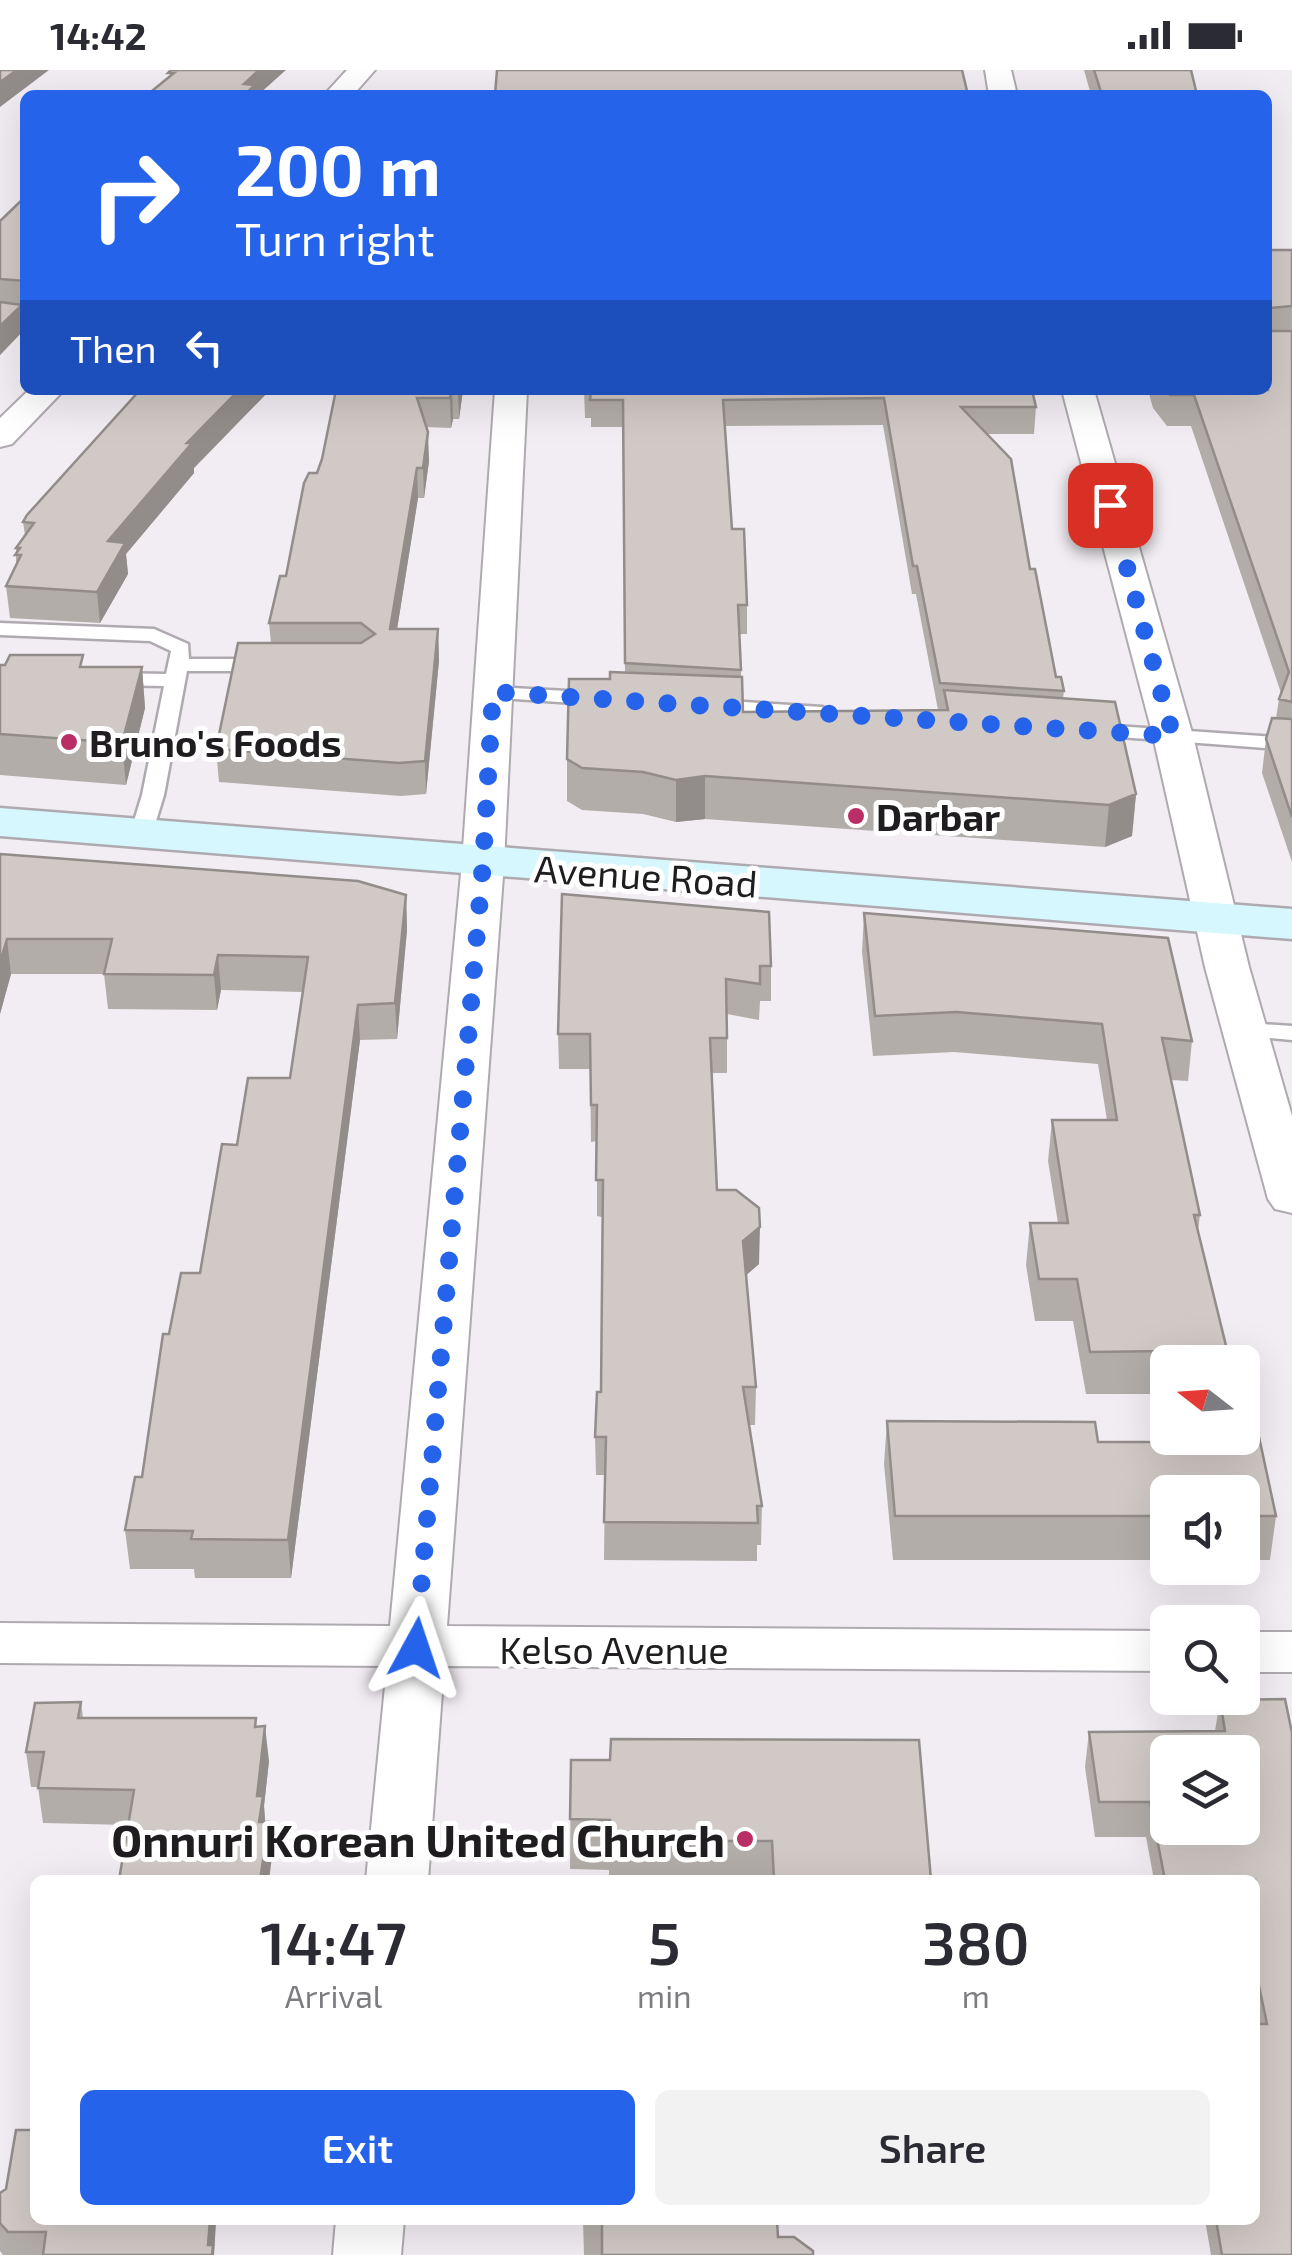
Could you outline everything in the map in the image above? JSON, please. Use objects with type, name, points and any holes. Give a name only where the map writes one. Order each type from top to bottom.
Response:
[{"type":"main road","name":"Avenue Road","points":[[0,822],[1292,924]]},
{"type":"street","points":[[343,90],[362,70]]},
{"type":"street","points":[[0,438],[43,395]]},
{"type":"street","points":[[396,1875],[483,863],[511,395]]},
{"type":"street","points":[[1079,395],[1173,736],[1245,1030],[1292,1199]]},
{"type":"street","name":"Kelso Avenue","points":[[0,1643],[1150,1652]]},
{"type":"street","points":[[1260,1652],[1292,1652]]},
{"type":"street","points":[[367,2255],[370,2225]]},
{"type":"lane","points":[[0,628],[154,635],[181,648],[141,834]]},
{"type":"lane","points":[[98,679],[289,665]]},
{"type":"lane","points":[[493,692],[629,701]]},
{"type":"lane","points":[[688,705],[843,714]]},
{"type":"lane","points":[[1056,728],[1292,744]]},
{"type":"lane","points":[[1245,1030],[1292,1032]]},
{"type":"building","points":[[0,70],[17,70],[0,82]]},
{"type":"building","points":[[259,70],[244,84],[255,85],[250,90],[153,90],[174,73],[168,73]]},
{"type":"building","points":[[497,70],[962,70],[967,90],[495,90]]},
{"type":"building","points":[[1094,70],[1191,70],[1196,90],[1100,90]]},
{"type":"building","points":[[20,202],[20,281],[0,279],[0,221]]},
{"type":"building","points":[[1272,250],[1292,250],[1292,306],[1272,308]]},
{"type":"building","points":[[0,302],[20,305],[20,307],[0,326]]},
{"type":"building","points":[[1272,331],[1292,331],[1292,702],[1279,699],[1289,672],[1194,395],[1272,395]]},
{"type":"building","points":[[135,395],[234,395],[187,443],[192,443],[108,541],[125,543],[97,592],[6,586],[21,555],[15,555],[20,548],[16,548],[34,523],[23,522]]},
{"type":"building","points":[[335,395],[450,395],[417,398],[428,432],[423,468],[417,468],[390,629],[438,629],[425,761],[399,763],[216,749],[238,643],[361,643],[375,634],[361,623],[269,623],[280,576],[286,576],[304,483],[309,473],[317,473]]},
{"type":"building","points":[[591,395],[1033,395],[1036,407],[961,407],[1011,459],[1030,569],[1035,569],[1056,677],[1061,677],[1064,691],[940,683],[917,566],[913,566],[884,398],[723,400],[732,529],[744,529],[747,605],[738,605],[741,670],[625,663],[623,400],[590,400]]},
{"type":"building","points":[[10,655],[83,655],[80,667],[142,667],[122,743],[0,734],[0,665],[5,665]]},
{"type":"building","points":[[610,672],[742,677],[743,712],[948,710],[944,690],[1115,702],[1136,794],[1109,805],[705,776],[676,780],[643,772],[582,768],[567,759],[569,679],[610,679]]},
{"type":"building","points":[[1272,718],[1292,719],[1292,817],[1266,739]]},
{"type":"building","points":[[0,854],[358,881],[406,895],[395,1003],[358,1005],[288,1540],[191,1539],[193,1531],[125,1530],[135,1477],[142,1477],[163,1334],[169,1334],[181,1273],[200,1273],[222,1144],[237,1145],[248,1078],[290,1078],[308,957],[218,955],[214,975],[104,974],[112,939],[7,939],[0,963]]},
{"type":"building","points":[[562,894],[769,912],[771,966],[760,966],[760,984],[726,979],[727,1038],[710,1038],[717,1190],[736,1190],[759,1208],[760,1227],[743,1241],[756,1387],[743,1387],[762,1506],[757,1506],[758,1523],[604,1522],[606,1437],[595,1437],[597,1392],[601,1392],[603,1180],[596,1180],[597,1105],[591,1105],[590,1034],[558,1034]]},
{"type":"building","points":[[864,913],[1168,938],[1192,1041],[1162,1038],[1200,1215],[1194,1215],[1226,1345],[1150,1345],[1150,1351],[1090,1352],[1077,1279],[1039,1279],[1030,1223],[1068,1223],[1052,1120],[1117,1120],[1102,1024],[956,1012],[875,1016]]},
{"type":"building","points":[[887,1421],[1095,1422],[1098,1442],[1150,1442],[1150,1455],[1260,1455],[1260,1442],[1276,1516],[1260,1516],[1260,1475],[1150,1475],[1150,1516],[895,1516]]},
{"type":"building","points":[[1260,1699],[1285,1699],[1292,1733],[1292,2255],[1222,2255],[1217,2225],[1260,2225],[1260,2024],[1267,2024],[1260,1991],[1260,1875],[1164,1875],[1158,1845],[1260,1845],[1260,1735],[1150,1735],[1150,1802],[1099,1802],[1089,1732],[1225,1731],[1222,1715],[1260,1715]]},
{"type":"building","points":[[81,1702],[78,1718],[256,1718],[255,1727],[265,1726],[257,1796],[263,1796],[259,1822],[269,1822],[261,1875],[120,1875],[134,1790],[38,1788],[44,1752],[26,1752],[35,1703]]},
{"type":"building","points":[[611,1739],[919,1740],[931,1875],[774,1875],[772,1841],[609,1841],[610,1820],[570,1819],[571,1760],[610,1760]]},
{"type":"building","points":[[16,2130],[30,2130],[30,2225],[210,2225],[208,2245],[213,2245],[212,2255],[43,2255],[46,2232],[8,2232],[0,2223],[0,2193],[6,2189]]},
{"type":"building","points":[[602,2225],[777,2225],[778,2237],[794,2237],[813,2251],[813,2255],[602,2255]]},
{"type":"place","name":"Bruno's Foods","points":[[69,742]]},
{"type":"place","name":"Darbar","points":[[856,816]]},
{"type":"place","name":"Onnuri Korean United Church","points":[[745,1839]]},
{"type":"route","points":[[416,1648],[483,863],[482,816],[493,692],[1173,736],[1110,505]]}]
